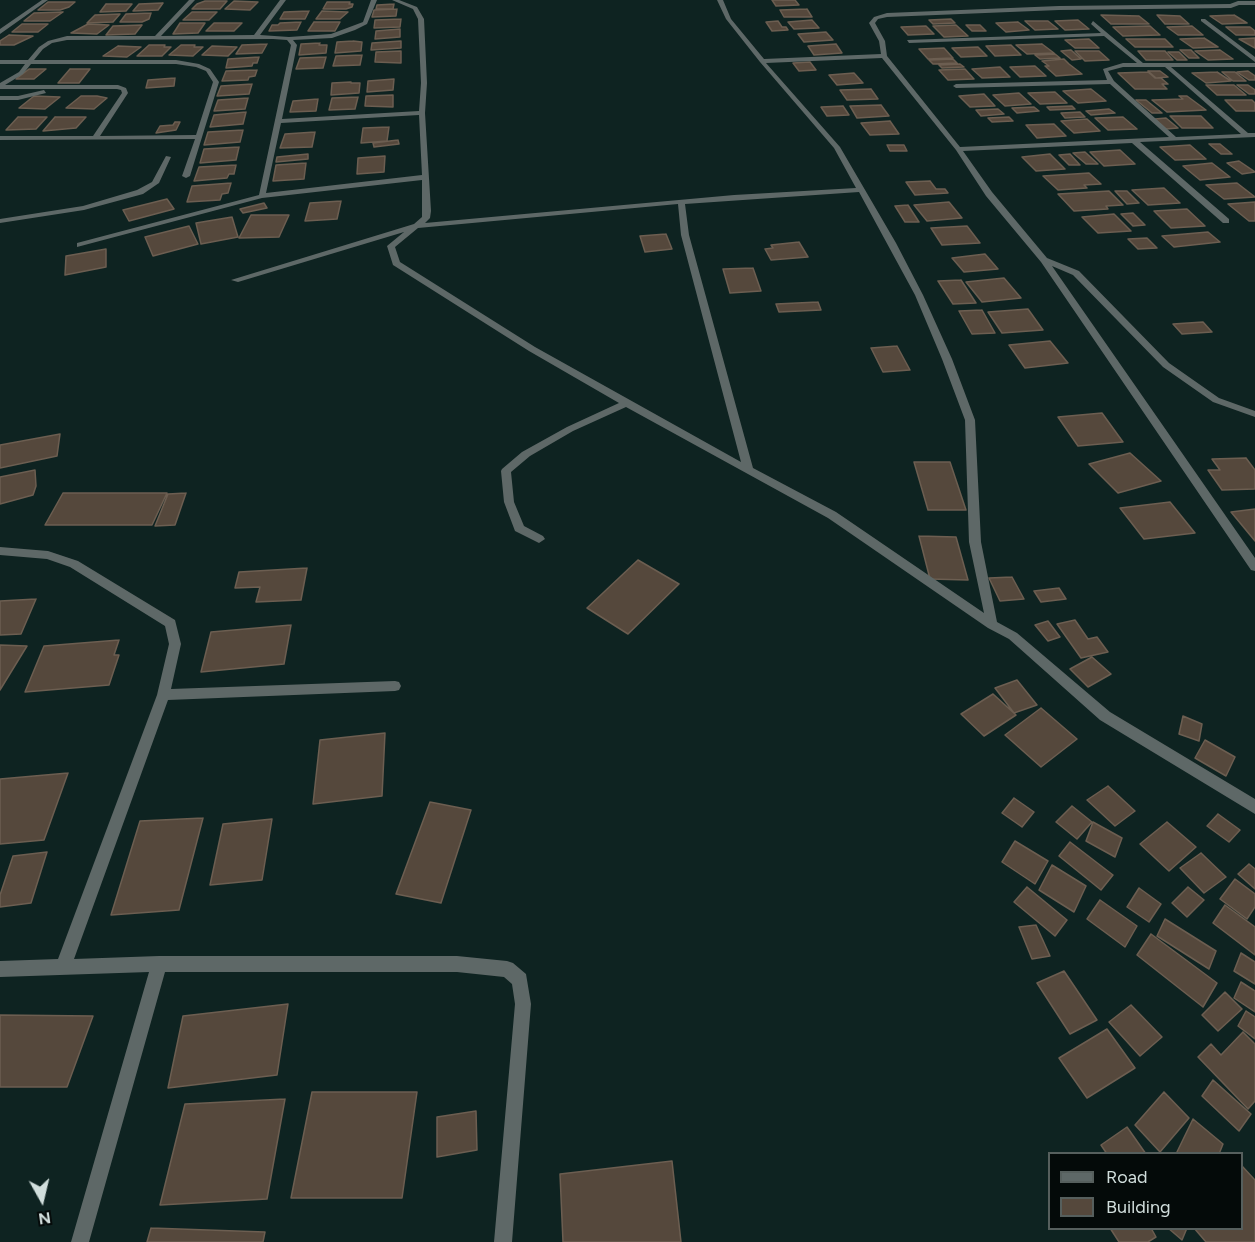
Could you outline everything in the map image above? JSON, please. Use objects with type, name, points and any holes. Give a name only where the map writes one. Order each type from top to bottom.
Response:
[{"type":"street","points":[[0,32],[45,0]]},
{"type":"street","points":[[157,37],[192,0]]},
{"type":"street","points":[[256,37],[284,0]]},
{"type":"street","points":[[0,86],[21,73],[41,48],[50,42],[67,38],[256,37],[289,39],[332,36],[365,22],[374,0]]},
{"type":"street","points":[[394,0],[402,1],[415,8],[421,19],[424,83],[422,113],[426,177],[426,218],[391,246],[396,263],[532,350],[832,515],[992,625],[1013,636],[1106,716],[1255,807]]},
{"type":"street","points":[[720,0],[729,19],[762,61],[837,147],[919,295],[970,420],[975,542],[992,625]]},
{"type":"street","points":[[1255,3],[1236,2],[1223,6],[1059,8],[887,15],[876,18],[872,23],[882,41],[884,56],[958,149],[989,194],[1044,260],[1255,567]]},
{"type":"street","points":[[1203,20],[1255,60]]},
{"type":"street","points":[[1093,23],[1142,65]]},
{"type":"street","points":[[909,41],[1105,34]]},
{"type":"street","points":[[262,196],[294,45],[289,39]]},
{"type":"street","points":[[762,61],[884,56]]},
{"type":"street","points":[[0,62],[176,62],[197,65],[208,70],[216,82],[186,177]]},
{"type":"street","points":[[1174,138],[1111,81],[1106,70],[1111,67],[1142,65],[1255,65]]},
{"type":"street","points":[[1166,65],[1246,135]]},
{"type":"street","points":[[956,86],[1111,81]]},
{"type":"street","points":[[0,86],[118,87],[124,89],[125,93],[94,139]]},
{"type":"street","points":[[0,98],[18,98],[78,87]]},
{"type":"street","points":[[277,121],[422,113]]},
{"type":"street","points":[[958,149],[1255,135]]},
{"type":"street","points":[[0,138],[198,137]]},
{"type":"street","points":[[1134,141],[1226,220]]},
{"type":"street","points":[[0,221],[84,208],[140,192],[155,183],[168,157]]},
{"type":"street","points":[[80,244],[262,196],[426,177]]},
{"type":"street","points":[[235,280],[415,226],[681,202],[861,189]]},
{"type":"street","points":[[681,202],[685,235],[748,470]]},
{"type":"street","points":[[1044,260],[1076,273],[1166,365],[1216,400],[1255,414]]},
{"type":"street","points":[[539,539],[519,528],[509,502],[506,471],[526,454],[570,429],[627,403]]},
{"type":"street","points":[[0,551],[48,555],[74,564],[129,595],[171,623],[175,644],[164,695],[63,966]]},
{"type":"street","points":[[164,695],[395,686]]},
{"type":"street","points":[[80,1242],[159,964]]},
{"type":"street","points":[[0,969],[159,964],[457,964],[507,969],[520,980],[524,1004],[503,1242]]},
{"type":"building","points":[[772,0],[795,0],[799,5],[776,6]]},
{"type":"building","points":[[205,1],[227,1],[220,9],[192,9]]},
{"type":"building","points":[[234,1],[258,2],[250,10],[225,9]]},
{"type":"building","points":[[48,2],[75,2],[60,10],[38,10]]},
{"type":"building","points":[[327,2],[353,4],[352,7],[346,9],[323,9]]},
{"type":"building","points":[[163,3],[158,10],[133,11],[139,4]]},
{"type":"building","points":[[106,4],[132,4],[126,11],[100,12]]},
{"type":"building","points":[[394,4],[393,9],[376,9],[377,5]]},
{"type":"building","points":[[397,9],[396,16],[372,17],[374,10]]},
{"type":"building","points":[[807,9],[812,17],[784,17],[780,10]]},
{"type":"building","points":[[309,11],[305,19],[280,19],[284,12]]},
{"type":"building","points":[[322,11],[348,12],[340,19],[316,19]]},
{"type":"building","points":[[63,12],[50,21],[24,21],[34,13]]},
{"type":"building","points":[[192,12],[217,12],[209,20],[183,20]]},
{"type":"building","points":[[151,13],[149,19],[142,22],[120,22],[126,14]]},
{"type":"building","points":[[120,14],[113,22],[87,23],[95,15]]},
{"type":"building","points":[[1101,15],[1139,16],[1149,24],[1111,24]]},
{"type":"building","points":[[1157,15],[1180,16],[1189,24],[1165,24]]},
{"type":"building","points":[[1234,15],[1247,23],[1222,24],[1210,16]]},
{"type":"building","points":[[401,19],[400,27],[374,28],[375,20]]},
{"type":"building","points":[[951,19],[955,23],[933,24],[929,20]]},
{"type":"building","points":[[812,20],[819,28],[794,29],[788,22]]},
{"type":"building","points":[[1078,20],[1089,29],[1065,30],[1055,21]]},
{"type":"building","points":[[778,21],[788,30],[772,31],[766,22]]},
{"type":"building","points":[[1025,21],[1048,21],[1058,29],[1035,30]]},
{"type":"building","points":[[301,22],[297,30],[269,31],[272,25]]},
{"type":"building","points":[[314,22],[340,22],[335,31],[308,31]]},
{"type":"building","points":[[1018,22],[1029,30],[1006,32],[996,23]]},
{"type":"building","points":[[180,23],[205,23],[198,33],[173,34]]},
{"type":"building","points":[[214,23],[242,23],[234,31],[206,31]]},
{"type":"building","points":[[22,24],[48,24],[38,32],[12,32]]},
{"type":"building","points":[[88,24],[109,25],[97,34],[71,33]]},
{"type":"building","points":[[142,25],[135,34],[106,35],[113,26]]},
{"type":"building","points":[[956,25],[968,36],[944,37],[933,26]]},
{"type":"building","points":[[966,25],[980,25],[986,31],[972,31]]},
{"type":"building","points":[[926,26],[934,34],[908,35],[901,27]]},
{"type":"building","points":[[1150,26],[1160,35],[1123,36],[1113,27]]},
{"type":"building","points":[[1192,26],[1203,35],[1178,35],[1167,27]]},
{"type":"building","points":[[1226,27],[1250,27],[1255,31],[1255,35],[1236,35]]},
{"type":"building","points":[[400,29],[400,37],[375,39],[376,31]]},
{"type":"building","points":[[826,32],[833,40],[804,42],[798,34]]},
{"type":"building","points":[[9,35],[33,36],[14,45],[0,45],[0,41]]},
{"type":"building","points":[[1204,38],[1218,47],[1193,48],[1180,39]]},
{"type":"building","points":[[1255,38],[1255,48],[1239,39]]},
{"type":"building","points":[[1089,39],[1099,48],[1075,48],[1065,40]]},
{"type":"building","points":[[1126,39],[1165,39],[1173,47],[1135,47]]},
{"type":"building","points":[[401,41],[401,48],[371,50],[372,43]]},
{"type":"building","points":[[337,42],[362,42],[361,51],[335,53]]},
{"type":"building","points":[[320,43],[319,45],[327,45],[326,53],[299,55],[301,44]]},
{"type":"building","points":[[267,44],[262,53],[236,54],[242,45]]},
{"type":"building","points":[[836,44],[842,53],[814,55],[808,46]]},
{"type":"building","points":[[1042,44],[1054,53],[1027,54],[1016,45]]},
{"type":"building","points":[[149,45],[171,47],[162,56],[137,56]]},
{"type":"building","points":[[181,45],[203,47],[193,56],[169,55]]},
{"type":"building","points":[[1011,45],[1021,55],[995,56],[986,46]]},
{"type":"building","points":[[118,46],[141,47],[127,57],[103,56]]},
{"type":"building","points":[[212,46],[237,47],[228,56],[202,55]]},
{"type":"building","points":[[978,47],[987,56],[961,57],[952,48]]},
{"type":"building","points":[[944,48],[953,58],[928,59],[919,49]]},
{"type":"building","points":[[1071,50],[1081,59],[1072,60],[1061,51]]},
{"type":"building","points":[[1180,50],[1191,50],[1199,58],[1189,58]]},
{"type":"building","points":[[1220,50],[1233,59],[1208,60],[1195,51]]},
{"type":"building","points":[[401,51],[401,63],[375,62],[376,52]]},
{"type":"building","points":[[1075,51],[1099,51],[1109,60],[1085,61]]},
{"type":"building","points":[[1138,51],[1165,51],[1173,60],[1146,60]]},
{"type":"building","points":[[1168,52],[1179,52],[1187,60],[1177,60]]},
{"type":"building","points":[[1055,54],[1060,58],[1040,59],[1035,55]]},
{"type":"building","points":[[362,55],[360,65],[333,66],[336,56]]},
{"type":"building","points":[[259,57],[257,63],[253,63],[252,66],[226,68],[228,59]]},
{"type":"building","points":[[326,57],[323,68],[296,69],[300,58]]},
{"type":"building","points":[[953,59],[957,63],[933,64],[929,60]]},
{"type":"building","points":[[1064,59],[1082,74],[1056,76],[1042,61]]},
{"type":"building","points":[[810,62],[816,70],[799,71],[793,63]]},
{"type":"building","points":[[960,64],[964,67],[942,68],[939,65]]},
{"type":"building","points":[[1035,66],[1046,76],[1020,77],[1010,67]]},
{"type":"building","points":[[1000,67],[1010,77],[982,78],[972,69]]},
{"type":"building","points":[[29,69],[46,69],[34,79],[16,79]]},
{"type":"building","points":[[70,69],[90,69],[79,83],[58,83]]},
{"type":"building","points":[[965,69],[974,79],[948,80],[939,70]]},
{"type":"building","points":[[257,70],[255,76],[249,77],[248,80],[222,81],[226,71]]},
{"type":"building","points":[[1148,71],[1160,71],[1168,77],[1156,78]]},
{"type":"building","points":[[1248,71],[1255,76],[1255,80],[1249,80],[1237,72]]},
{"type":"building","points":[[1148,72],[1168,84],[1162,84],[1167,89],[1135,89],[1118,73]]},
{"type":"building","points":[[1217,72],[1231,81],[1206,83],[1192,73]]},
{"type":"building","points":[[1222,72],[1235,72],[1246,81],[1233,81]]},
{"type":"building","points":[[854,73],[863,83],[837,85],[829,75]]},
{"type":"building","points":[[175,78],[174,86],[146,88],[148,80]]},
{"type":"building","points":[[394,79],[393,90],[367,92],[368,81]]},
{"type":"building","points":[[332,83],[360,83],[359,93],[331,95]]},
{"type":"building","points":[[252,84],[249,94],[217,96],[221,86]]},
{"type":"building","points":[[1206,85],[1234,85],[1246,95],[1217,95]]},
{"type":"building","points":[[1237,85],[1248,85],[1255,90],[1255,94],[1249,94]]},
{"type":"building","points":[[871,89],[878,99],[847,100],[840,90]]},
{"type":"building","points":[[1091,89],[1106,101],[1078,103],[1063,91]]},
{"type":"building","points":[[1055,92],[1067,103],[1040,104],[1028,93]]},
{"type":"building","points":[[1019,93],[1031,104],[1005,106],[993,95]]},
{"type":"building","points":[[984,94],[995,106],[970,107],[959,96]]},
{"type":"building","points":[[393,95],[393,107],[365,106],[366,96]]},
{"type":"building","points":[[34,96],[60,97],[45,109],[19,108]]},
{"type":"building","points":[[81,96],[107,98],[94,109],[66,108]]},
{"type":"building","points":[[1179,96],[1187,96],[1206,110],[1167,112],[1152,100],[1183,99]]},
{"type":"building","points":[[358,97],[355,109],[329,110],[332,98]]},
{"type":"building","points":[[248,98],[245,109],[214,111],[218,100]]},
{"type":"building","points":[[318,99],[316,111],[290,112],[293,101]]},
{"type":"building","points":[[1136,100],[1146,100],[1162,113],[1152,113]]},
{"type":"building","points":[[1225,100],[1252,100],[1255,103],[1255,111],[1236,111]]},
{"type":"building","points":[[881,105],[889,116],[857,118],[850,106]]},
{"type":"building","points":[[843,106],[849,115],[827,116],[821,107]]},
{"type":"building","points":[[1072,106],[1075,109],[1050,110],[1047,107]]},
{"type":"building","points":[[1034,107],[1039,111],[1017,113],[1012,108]]},
{"type":"building","points":[[998,109],[1004,114],[981,116],[976,110]]},
{"type":"building","points":[[1109,109],[1115,113],[1091,115],[1086,111]]},
{"type":"building","points":[[246,112],[243,124],[210,127],[214,115]]},
{"type":"building","points":[[1080,112],[1085,117],[1065,118],[1061,113]]},
{"type":"building","points":[[1170,116],[1201,116],[1213,128],[1182,128]]},
{"type":"building","points":[[18,117],[47,117],[36,129],[6,130]]},
{"type":"building","points":[[55,117],[86,117],[76,128],[43,131]]},
{"type":"building","points":[[1009,117],[1013,121],[992,122],[988,118]]},
{"type":"building","points":[[1123,117],[1137,129],[1108,130],[1095,118]]},
{"type":"building","points":[[1166,118],[1178,128],[1166,129],[1155,119]]},
{"type":"building","points":[[1087,119],[1100,131],[1074,133],[1061,121]]},
{"type":"building","points":[[890,121],[899,134],[870,135],[861,123]]},
{"type":"building","points":[[175,122],[180,122],[176,130],[156,133],[160,126],[173,125]]},
{"type":"building","points":[[1054,124],[1066,136],[1037,138],[1026,125]]},
{"type":"building","points":[[389,127],[387,141],[361,143],[363,128]]},
{"type":"building","points":[[243,130],[240,142],[204,145],[208,132]]},
{"type":"building","points":[[315,132],[312,147],[280,148],[285,134]]},
{"type":"building","points":[[398,140],[399,144],[374,147],[373,143]]},
{"type":"building","points":[[1209,144],[1220,144],[1232,154],[1221,154]]},
{"type":"building","points":[[887,145],[904,145],[907,151],[890,151]]},
{"type":"building","points":[[1190,145],[1206,159],[1175,160],[1160,147]]},
{"type":"building","points":[[239,147],[236,160],[200,163],[204,149]]},
{"type":"building","points":[[1120,150],[1135,164],[1104,166],[1090,152]]},
{"type":"building","points":[[1085,152],[1098,164],[1086,164],[1073,153]]},
{"type":"building","points":[[308,154],[308,159],[276,162],[277,157]]},
{"type":"building","points":[[1050,154],[1065,169],[1036,171],[1022,157]]},
{"type":"building","points":[[1070,154],[1080,165],[1069,165],[1059,155]]},
{"type":"building","points":[[385,156],[384,172],[357,174],[358,158]]},
{"type":"building","points":[[1239,161],[1255,172],[1242,174],[1227,163]]},
{"type":"building","points":[[306,163],[304,179],[273,181],[276,165]]},
{"type":"building","points":[[1212,163],[1230,177],[1200,180],[1183,166]]},
{"type":"building","points":[[236,165],[234,174],[229,174],[227,178],[194,181],[199,167]]},
{"type":"building","points":[[1089,173],[1101,184],[1084,185],[1087,188],[1058,190],[1043,176]]},
{"type":"building","points":[[930,181],[936,189],[945,189],[948,193],[915,195],[906,182]]},
{"type":"building","points":[[231,183],[228,193],[222,194],[220,200],[187,202],[192,186]]},
{"type":"building","points":[[1237,183],[1255,197],[1224,199],[1206,185]]},
{"type":"building","points":[[1164,188],[1180,203],[1148,205],[1132,190]]},
{"type":"building","points":[[1109,191],[1123,205],[1106,206],[1108,209],[1074,211],[1058,194]]},
{"type":"building","points":[[1115,191],[1127,191],[1139,203],[1127,204]]},
{"type":"building","points":[[167,199],[174,209],[129,221],[123,210]]},
{"type":"building","points":[[341,201],[337,219],[305,221],[310,203]]},
{"type":"building","points":[[949,202],[962,218],[927,221],[914,205]]},
{"type":"building","points":[[1255,202],[1255,221],[1249,221],[1228,204]]},
{"type":"building","points":[[264,203],[267,208],[243,213],[240,209]]},
{"type":"building","points":[[908,205],[919,222],[905,222],[895,206]]},
{"type":"building","points":[[1187,209],[1205,226],[1171,228],[1154,211]]},
{"type":"building","points":[[1133,213],[1145,225],[1133,226],[1121,214]]},
{"type":"building","points":[[1114,214],[1131,231],[1098,233],[1082,217]]},
{"type":"building","points":[[251,215],[289,215],[279,237],[239,238]]},
{"type":"building","points":[[232,217],[238,237],[201,244],[196,223]]},
{"type":"building","points":[[189,226],[198,244],[153,256],[145,237]]},
{"type":"building","points":[[967,226],[980,243],[942,245],[931,228]]},
{"type":"building","points":[[1208,232],[1220,242],[1174,247],[1162,236]]},
{"type":"building","points":[[666,234],[672,249],[645,252],[640,236]]},
{"type":"building","points":[[1147,238],[1157,248],[1138,249],[1128,239]]},
{"type":"building","points":[[799,242],[808,257],[771,260],[765,249],[773,248],[771,245]]},
{"type":"building","points":[[106,249],[106,267],[65,275],[66,256]]},
{"type":"building","points":[[985,254],[998,269],[964,272],[952,258]]},
{"type":"building","points":[[753,268],[761,291],[730,293],[723,269]]},
{"type":"building","points":[[1004,278],[1021,298],[982,302],[966,282]]},
{"type":"building","points":[[961,280],[976,303],[953,304],[938,281]]},
{"type":"building","points":[[818,302],[821,310],[779,312],[776,304]]},
{"type":"building","points":[[1028,309],[1043,330],[1002,333],[988,312]]},
{"type":"building","points":[[982,310],[995,333],[972,334],[959,311]]},
{"type":"building","points":[[1203,322],[1212,332],[1182,334],[1173,324]]},
{"type":"building","points":[[1050,341],[1068,363],[1025,368],[1009,345]]},
{"type":"building","points":[[897,346],[910,370],[883,372],[871,348]]},
{"type":"building","points":[[1102,413],[1123,442],[1078,446],[1058,417]]},
{"type":"building","points":[[60,434],[57,456],[0,468],[0,445]]},
{"type":"building","points":[[1130,453],[1161,481],[1118,493],[1089,464]]},
{"type":"building","points":[[1246,458],[1255,470],[1255,489],[1222,490],[1208,470],[1220,470],[1212,459]]},
{"type":"building","points":[[914,462],[950,462],[966,510],[928,510]]},
{"type":"building","points":[[35,470],[36,486],[33,495],[0,504],[0,477]]},
{"type":"building","points":[[63,493],[167,493],[152,525],[45,525]]},
{"type":"building","points":[[186,493],[175,525],[155,526],[168,494]]},
{"type":"building","points":[[1170,502],[1195,533],[1144,539],[1120,508]]},
{"type":"building","points":[[1255,509],[1255,541],[1231,512]]},
{"type":"building","points":[[919,536],[956,537],[968,580],[930,579]]},
{"type":"building","points":[[638,560],[679,584],[628,634],[587,608]]},
{"type":"building","points":[[307,568],[301,600],[256,602],[260,587],[235,588],[239,572]]},
{"type":"building","points":[[1012,577],[1024,599],[1000,601],[989,578]]},
{"type":"building","points":[[1059,588],[1066,599],[1041,602],[1034,591]]},
{"type":"building","points":[[36,599],[21,634],[0,635],[0,601]]},
{"type":"building","points":[[1075,620],[1088,639],[1097,637],[1108,652],[1081,658],[1057,624]]},
{"type":"building","points":[[1048,621],[1060,637],[1048,641],[1035,625]]},
{"type":"building","points":[[291,625],[284,664],[201,672],[211,632]]},
{"type":"building","points":[[119,640],[114,655],[119,655],[109,685],[25,692],[44,646]]},
{"type":"building","points":[[0,645],[27,646],[0,690]]},
{"type":"building","points":[[1092,657],[1111,674],[1088,687],[1070,669]]},
{"type":"building","points":[[1017,680],[1037,705],[1014,713],[995,688]]},
{"type":"building","points":[[993,694],[1016,715],[984,736],[961,714]]},
{"type":"building","points":[[1041,708],[1077,739],[1041,767],[1005,735]]},
{"type":"building","points":[[1183,716],[1202,724],[1199,741],[1179,734]]},
{"type":"building","points":[[385,733],[382,796],[313,804],[320,740]]},
{"type":"building","points":[[1205,740],[1235,757],[1226,776],[1195,758]]},
{"type":"building","points":[[68,773],[44,840],[0,844],[0,779]]},
{"type":"building","points":[[1108,786],[1135,811],[1115,826],[1087,800]]},
{"type":"building","points":[[1014,798],[1034,812],[1022,827],[1002,813]]},
{"type":"building","points":[[430,802],[471,810],[441,903],[396,894]]},
{"type":"building","points":[[1072,806],[1092,822],[1077,839],[1056,822]]},
{"type":"building","points":[[1218,814],[1240,830],[1229,842],[1207,826]]},
{"type":"building","points":[[203,818],[179,910],[111,915],[140,821]]},
{"type":"building","points":[[272,819],[262,880],[210,885],[223,824]]},
{"type":"building","points":[[1093,822],[1122,838],[1115,857],[1086,841]]},
{"type":"building","points":[[1167,822],[1196,847],[1169,871],[1140,844]]},
{"type":"building","points":[[1015,841],[1048,861],[1035,884],[1002,862]]},
{"type":"building","points":[[1070,842],[1113,875],[1101,890],[1059,856]]},
{"type":"building","points":[[47,852],[31,903],[0,907],[0,895],[13,856]]},
{"type":"building","points":[[1201,853],[1226,877],[1204,893],[1180,868]]},
{"type":"building","points":[[1249,864],[1255,869],[1255,889],[1238,874]]},
{"type":"building","points":[[1052,865],[1086,886],[1074,912],[1039,890]]},
{"type":"building","points":[[1235,879],[1255,894],[1255,907],[1247,919],[1220,899]]},
{"type":"building","points":[[1027,887],[1067,920],[1055,936],[1014,902]]},
{"type":"building","points":[[1188,887],[1204,900],[1187,917],[1172,903]]},
{"type":"building","points":[[1139,888],[1161,904],[1149,922],[1127,907]]},
{"type":"building","points":[[1100,900],[1137,926],[1125,947],[1087,919]]},
{"type":"building","points":[[1225,905],[1255,927],[1255,955],[1213,923]]},
{"type":"building","points":[[1165,919],[1216,951],[1209,969],[1157,936]]},
{"type":"building","points":[[1036,925],[1050,956],[1032,959],[1019,927]]},
{"type":"building","points":[[1151,934],[1217,983],[1203,1007],[1137,955]]},
{"type":"building","points":[[1241,953],[1255,962],[1255,984],[1234,971]]},
{"type":"building","points":[[1064,971],[1097,1020],[1070,1034],[1037,983]]},
{"type":"building","points":[[1241,982],[1255,991],[1255,1012],[1234,998]]},
{"type":"building","points":[[1225,992],[1242,1009],[1218,1031],[1202,1015]]},
{"type":"building","points":[[288,1004],[277,1075],[168,1088],[183,1016]]},
{"type":"building","points":[[1131,1005],[1162,1037],[1140,1056],[1109,1022]]},
{"type":"building","points":[[1246,1011],[1255,1017],[1255,1039],[1238,1026]]},
{"type":"building","points":[[0,1015],[93,1016],[67,1087],[0,1087]]},
{"type":"building","points":[[1107,1029],[1135,1068],[1087,1098],[1059,1058]]},
{"type":"building","points":[[1243,1032],[1255,1044],[1255,1101],[1248,1109],[1198,1057],[1211,1044],[1221,1055]]},
{"type":"building","points":[[1213,1080],[1251,1114],[1239,1131],[1202,1096]]},
{"type":"building","points":[[312,1092],[417,1092],[402,1198],[291,1198]]},
{"type":"building","points":[[1164,1092],[1189,1118],[1160,1152],[1135,1125]]},
{"type":"building","points":[[285,1099],[267,1199],[160,1205],[185,1104]]},
{"type":"building","points":[[476,1111],[477,1150],[437,1157],[437,1117]]},
{"type":"building","points":[[1193,1119],[1223,1144],[1220,1152],[1177,1152]]},
{"type":"building","points":[[1127,1127],[1145,1152],[1106,1152],[1101,1145]]},
{"type":"building","points":[[672,1161],[681,1242],[563,1242],[560,1174]]},
{"type":"building","points":[[1243,1167],[1255,1180],[1255,1242],[1206,1242],[1196,1230],[1243,1230]]},
{"type":"building","points":[[151,1228],[265,1232],[263,1242],[147,1242]]},
{"type":"building","points":[[1111,1230],[1152,1230],[1156,1237],[1148,1242],[1119,1242]]},
{"type":"building","points":[[1170,1230],[1186,1230],[1182,1240]]}]
